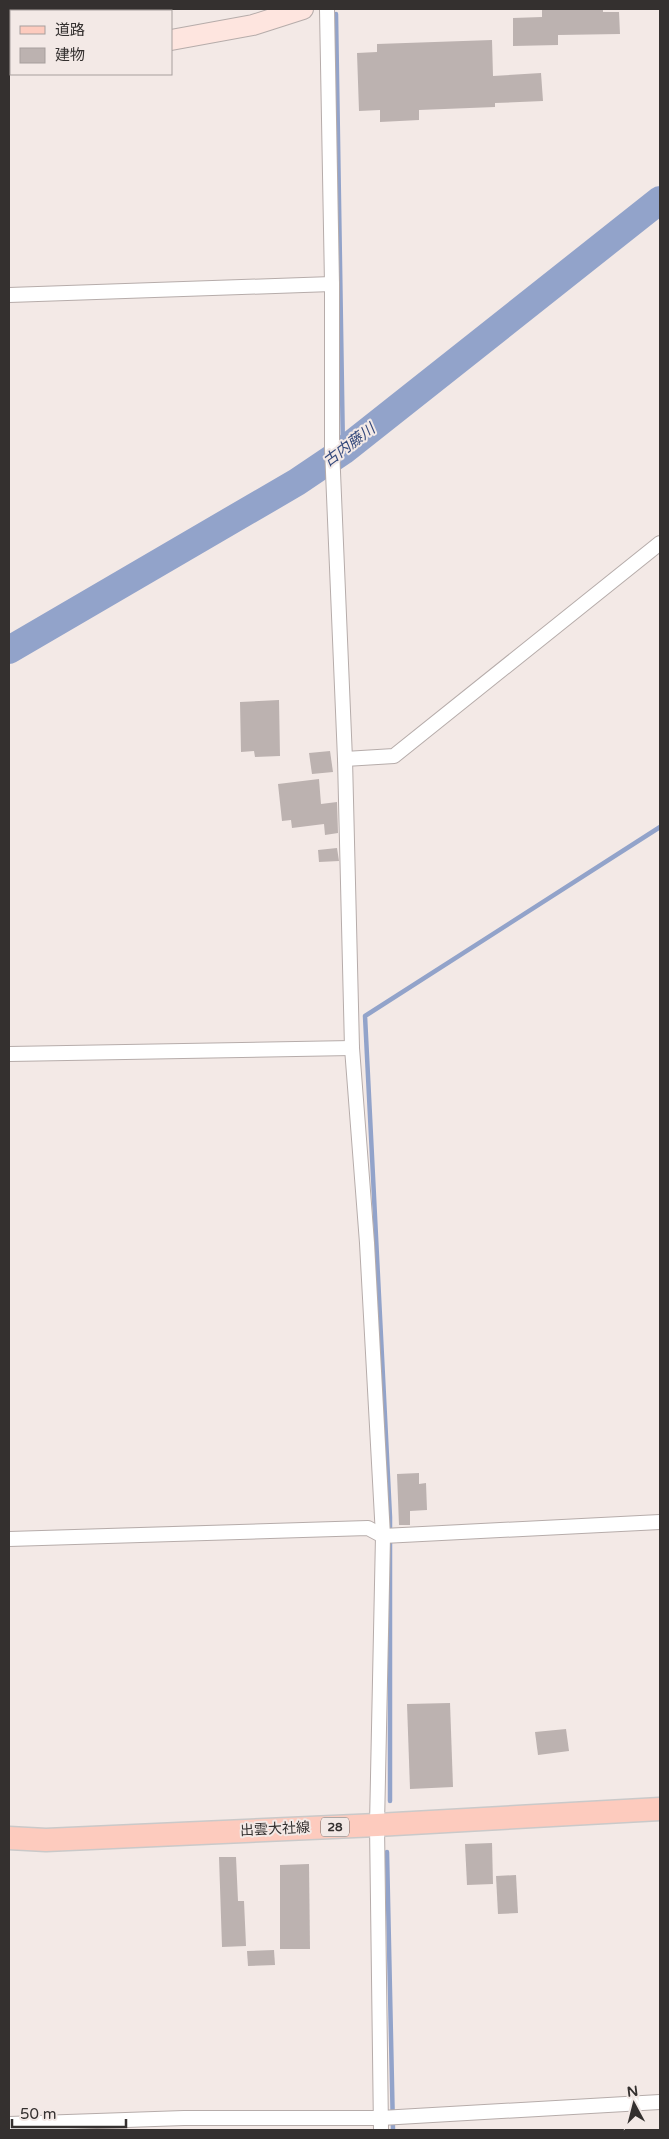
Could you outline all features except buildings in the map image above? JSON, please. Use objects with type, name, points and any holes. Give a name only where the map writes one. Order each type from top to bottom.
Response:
[{"type":"main road","points":[[172,40],[253,25],[303,9]]},
{"type":"main road","name":"出雲大社線","points":[[9,1838],[46,1840],[377,1825],[660,1809]]},
{"type":"street","points":[[9,10],[17,9]]},
{"type":"street","points":[[327,9],[332,284],[332,448],[345,759],[352,1048],[367,1243],[383,1536],[377,1825],[381,2124]]},
{"type":"street","points":[[9,295],[332,284]]},
{"type":"street","points":[[345,759],[394,756],[660,543]]},
{"type":"street","points":[[9,1054],[352,1048]]},
{"type":"street","points":[[9,1540],[368,1528],[383,1536],[660,1522]]},
{"type":"street","points":[[9,2124],[184,2118],[381,2124],[660,2102]]},
{"type":"waterway","points":[[336,14],[343,451]]},
{"type":"waterway","name":"古内藤川","points":[[9,650],[297,482],[343,451],[660,200]]},
{"type":"waterway","points":[[390,1801],[390,1517],[365,1016],[660,827]]},
{"type":"waterway","points":[[387,1852],[393,2130]]}]
